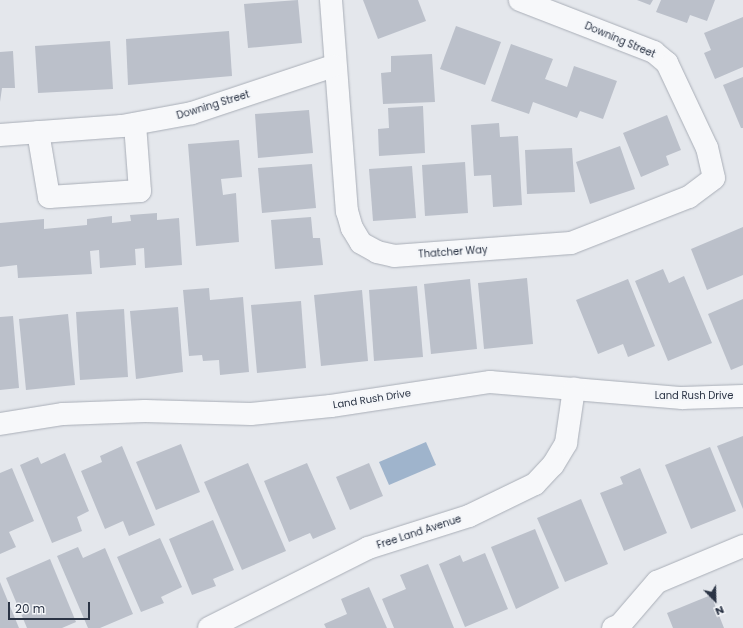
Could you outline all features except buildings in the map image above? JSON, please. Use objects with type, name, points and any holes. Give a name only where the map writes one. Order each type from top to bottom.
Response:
[{"type":"street","points":[[331,0],[333,66]]},
{"type":"street","name":"Downing Street","points":[[520,0],[654,52],[667,63],[707,148],[714,178]]},
{"type":"street","name":"Downing Street","points":[[0,135],[135,124],[192,113],[333,66]]},
{"type":"street","name":"Thatcher Way","points":[[333,66],[347,211],[352,228],[362,243],[377,252],[394,256],[578,242],[689,197],[714,178]]},
{"type":"street","points":[[38,132],[49,196],[140,191],[135,124]]},
{"type":"street","name":"Land Rush Drive","points":[[0,424],[78,414],[258,413],[331,406],[490,382],[682,398],[743,396]]},
{"type":"street","name":"Free Land Avenue","points":[[209,628],[368,548],[469,516],[535,484],[554,465],[566,443],[574,389]]},
{"type":"street","points":[[613,628],[620,625],[657,582],[743,546]]},
{"type":"water","points":[[426,442],[436,465],[389,485],[379,462]]}]
